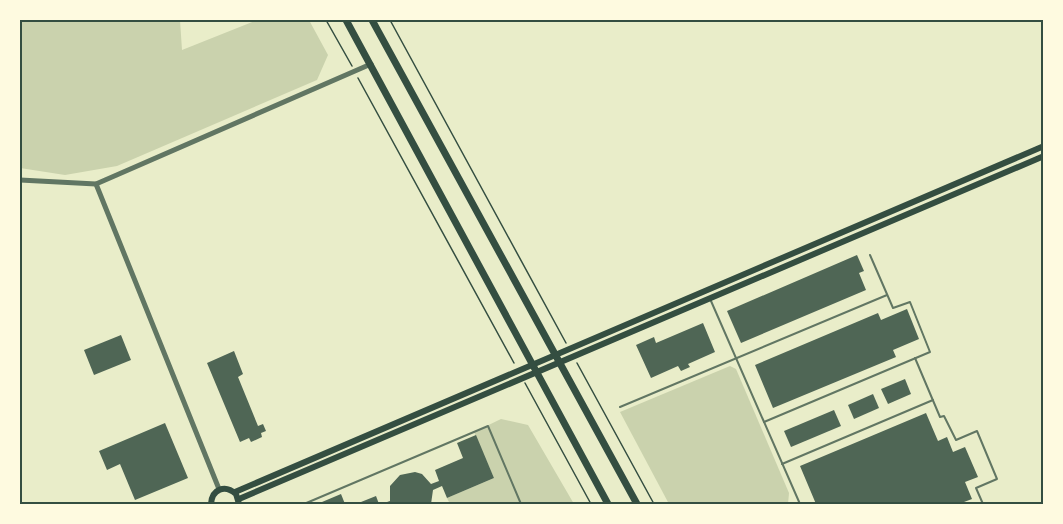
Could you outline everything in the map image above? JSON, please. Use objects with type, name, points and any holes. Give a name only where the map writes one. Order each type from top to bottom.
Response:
[{"type":"highway","points":[[346,20],[608,504]]},
{"type":"highway","points":[[372,20],[637,504]]},
{"type":"main road","points":[[211,504],[213,494],[219,489],[227,488],[235,492],[239,502],[523,378],[534,369],[557,359],[570,350],[1044,146]]},
{"type":"main road","points":[[557,359],[573,357],[1044,156]]},
{"type":"main road","points":[[235,492],[519,371],[534,369]]},
{"type":"street","points":[[20,180],[96,184],[370,64]]},
{"type":"street","points":[[96,184],[219,489]]},
{"type":"lane","points":[[764,422],[930,352],[910,302],[893,309],[870,255]]},
{"type":"lane","points":[[620,407],[887,295]]},
{"type":"lane","points":[[710,299],[800,504]]},
{"type":"lane","points":[[915,358],[940,417],[944,416],[956,440],[977,431],[997,479],[976,488],[983,504]]},
{"type":"lane","points":[[782,464],[933,400]]},
{"type":"lane","points":[[304,504],[488,426],[521,504]]},
{"type":"path","points":[[326,20],[519,371]]},
{"type":"path","points":[[390,20],[570,350]]},
{"type":"path","points":[[573,357],[654,504]]},
{"type":"path","points":[[523,378],[591,504]]},
{"type":"green space","points":[[20,20],[180,20],[182,50],[257,20],[309,20],[328,55],[317,80],[117,166],[65,175],[20,168]]},
{"type":"green space","points":[[730,366],[736,369],[789,493],[788,504],[669,504],[620,412]]},
{"type":"green space","points":[[501,419],[528,425],[574,504],[450,504],[447,498],[494,478],[474,432]]},
{"type":"building","points":[[857,255],[864,271],[859,273],[866,290],[741,343],[727,311]]},
{"type":"building","points":[[907,309],[919,339],[893,350],[896,357],[773,408],[755,365],[878,313],[881,320]]},
{"type":"building","points":[[703,323],[715,352],[688,364],[690,367],[681,371],[678,366],[651,378],[636,345],[654,337],[656,343]]},
{"type":"building","points":[[121,335],[131,360],[94,375],[84,350]]},
{"type":"building","points":[[234,351],[243,374],[238,377],[258,426],[263,424],[266,431],[261,433],[262,437],[251,442],[249,438],[240,442],[207,363]]},
{"type":"building","points":[[905,379],[911,394],[888,404],[881,389]]},
{"type":"building","points":[[873,394],[879,408],[854,419],[848,405]]},
{"type":"building","points":[[834,410],[841,426],[791,447],[784,431]]},
{"type":"building","points":[[926,413],[938,441],[947,437],[953,452],[965,447],[978,477],[965,482],[972,499],[964,502],[965,504],[816,504],[800,466]]},
{"type":"building","points":[[165,423],[188,478],[135,500],[120,464],[107,470],[99,451]]},
{"type":"building","points":[[476,435],[494,478],[447,498],[442,486],[433,490],[431,504],[381,504],[390,501],[390,486],[400,475],[415,472],[422,474],[431,484],[439,481],[435,470],[463,458],[457,443]]},
{"type":"building","points":[[341,494],[345,504],[323,504],[322,502]]},
{"type":"building","points":[[376,496],[379,504],[356,504]]}]
